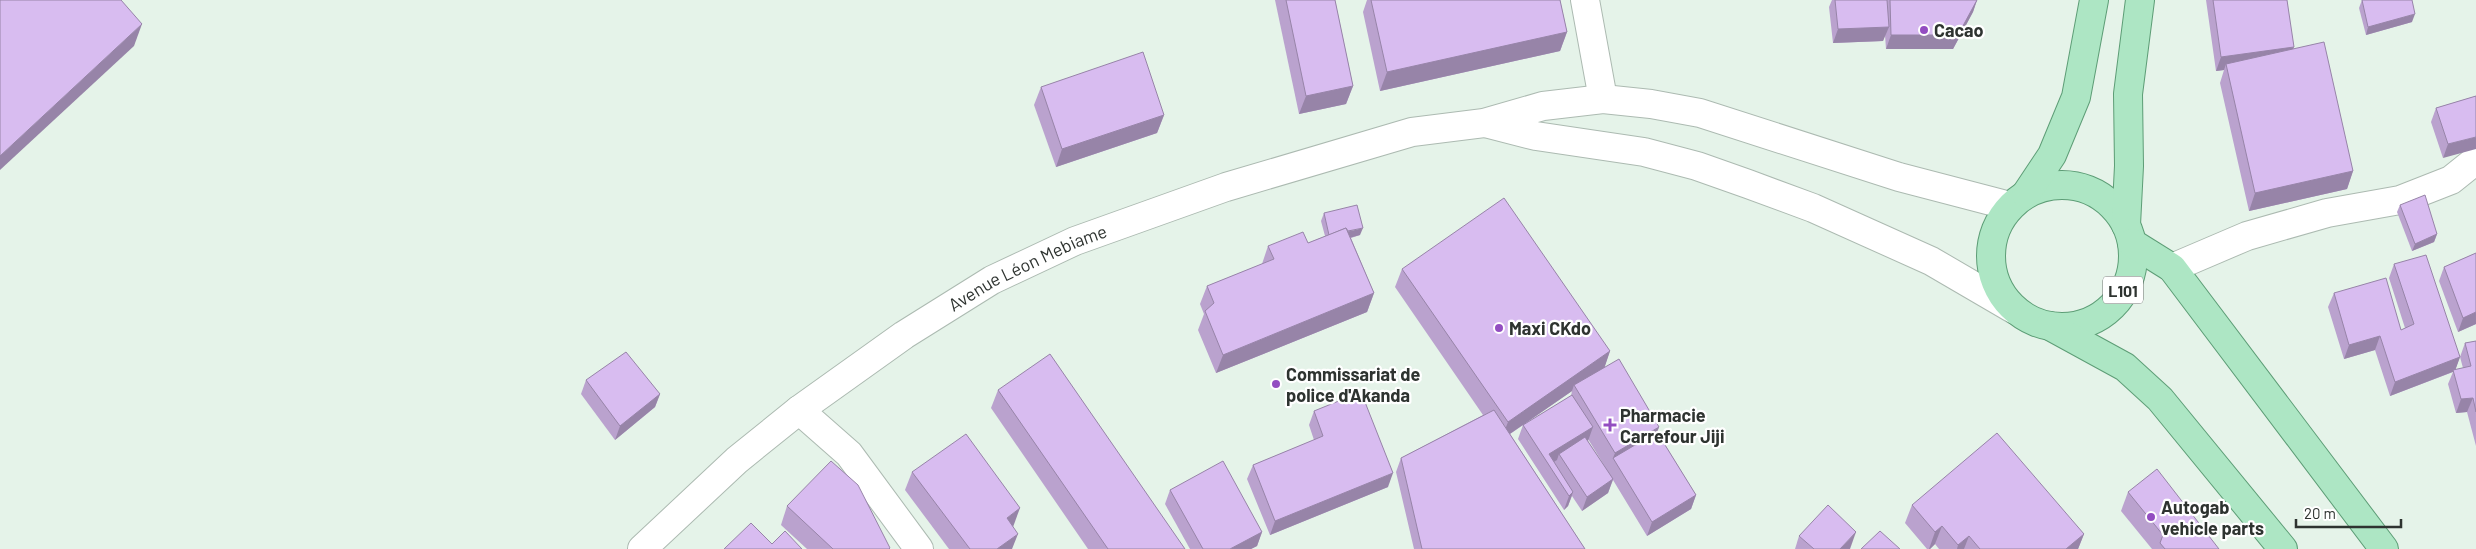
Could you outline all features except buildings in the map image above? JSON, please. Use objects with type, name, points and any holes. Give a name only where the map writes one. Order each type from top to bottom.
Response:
[{"type":"main road","points":[[2018,200],[2052,155],[2071,111],[2081,74],[2094,0]]},
{"type":"main road","points":[[2129,234],[2128,94],[2140,0]]},
{"type":"main road","name":"L101","points":[[2050,326],[2069,327],[2088,322],[2105,312],[2119,298],[2128,282],[2133,262],[2129,234],[2115,209],[2101,196],[2083,188],[2064,185],[2044,186],[2018,200],[1999,222],[1992,240],[1990,258],[1994,278],[2002,295],[2015,310],[2031,320],[2050,326],[2125,367],[2160,399],[2283,549]]},
{"type":"main road","name":"L101","points":[[2129,234],[2172,268],[2384,549]]},
{"type":"street","points":[[1585,0],[1603,99]]},
{"type":"street","points":[[1484,123],[1543,106],[1603,99],[1651,104],[1700,114],[1899,177],[2018,200]]},
{"type":"street","points":[[1484,123],[1536,136],[1644,152],[1740,181],[1813,208],[1922,257],[2015,310]]},
{"type":"street","name":"Avenue Léon Mebiame","points":[[642,549],[737,460],[799,410],[904,335],[992,280],[1075,241],[1226,187],[1412,132],[1484,123]]},
{"type":"street","points":[[2172,268],[2247,236],[2327,213],[2400,200],[2451,180],[2476,160]]},
{"type":"street","points":[[799,410],[850,454],[919,549]]},
{"type":"place","name":"Cacao","points":[[1924,30]]},
{"type":"place","name":"Maxi CKdo","points":[[1499,328]]},
{"type":"place","name":"Commissariat de police d'Akanda","points":[[1276,384]]},
{"type":"place","name":"Pharmacie Carrefour Jiji","points":[[1610,425]]},
{"type":"place","name":"Autogab vehicle parts","points":[[2151,517]]}]
